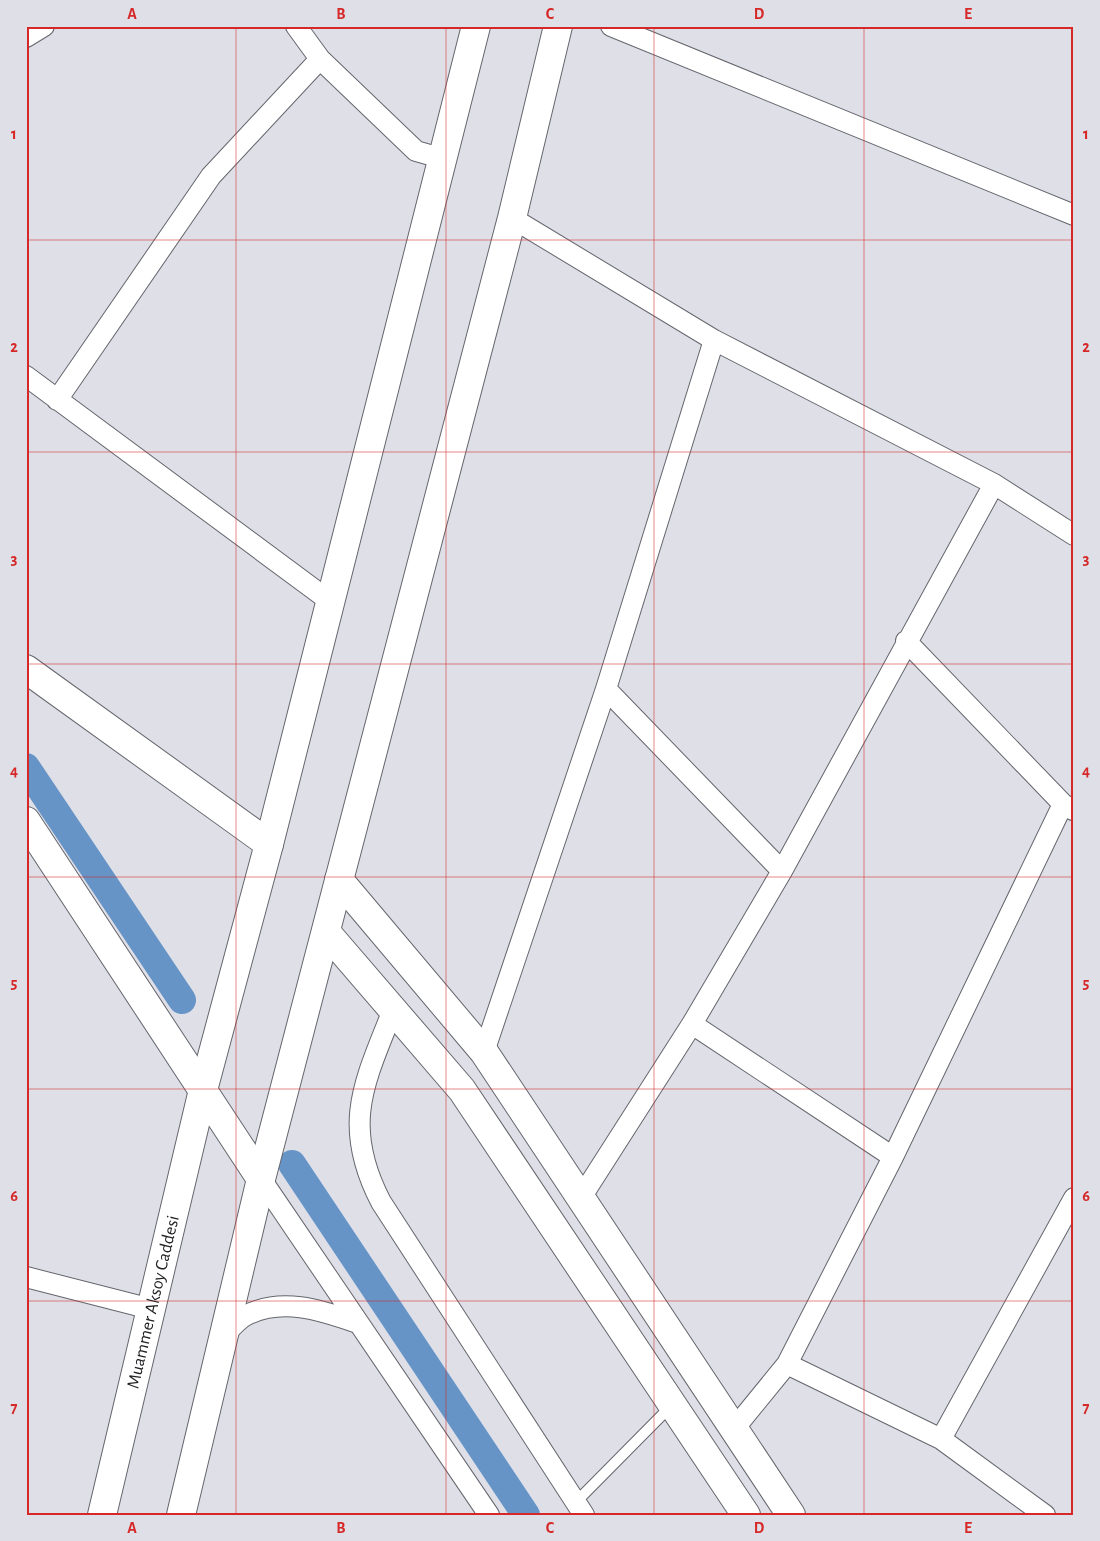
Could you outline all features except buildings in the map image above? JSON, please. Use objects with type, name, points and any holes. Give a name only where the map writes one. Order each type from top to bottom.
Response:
[{"type":"main road","name":"Muammer Aksoy Caddesi","points":[[102,1515],[203,1090],[269,844],[444,160],[476,26]]},
{"type":"main road","points":[[181,1515],[261,1179],[512,218],[558,26]]},
{"type":"main road","points":[[26,669],[269,844]]},
{"type":"main road","points":[[26,822],[261,1179]]},
{"type":"main road","points":[[339,880],[484,1052],[582,1196],[791,1515]]},
{"type":"main road","points":[[326,932],[462,1090],[746,1515]]},
{"type":"street","points":[[26,37],[44,26]]},
{"type":"street","points":[[296,26],[320,59],[416,151],[444,160]]},
{"type":"street","points":[[611,26],[1074,215]]},
{"type":"street","points":[[57,400],[211,176],[320,59]]},
{"type":"street","points":[[512,218],[714,340],[994,484],[1074,534]]},
{"type":"street","points":[[484,1052],[606,690],[714,340]]},
{"type":"street","points":[[26,376],[331,602]]},
{"type":"street","points":[[582,1196],[692,1024],[782,871],[906,641],[994,484]]},
{"type":"street","points":[[734,1429],[787,1364],[1068,808],[906,641]]},
{"type":"street","points":[[606,690],[782,871]]},
{"type":"street","points":[[393,1010],[364,1084],[360,1102],[360,1141],[371,1182],[381,1202],[580,1508]]},
{"type":"street","points":[[692,1024],[893,1157]]},
{"type":"street","points":[[261,1179],[489,1515]]},
{"type":"street","points":[[940,1439],[1074,1198]]},
{"type":"street","points":[[26,1277],[151,1309]]},
{"type":"street","points":[[223,1336],[241,1318],[266,1308],[283,1306],[330,1313],[358,1323]]},
{"type":"street","points":[[787,1364],[940,1439],[1045,1515]]},
{"type":"lane","points":[[580,1508],[672,1404]]},
{"type":"waterway","points":[[26,767],[182,1000]]},
{"type":"waterway","points":[[292,1164],[526,1515]]}]
